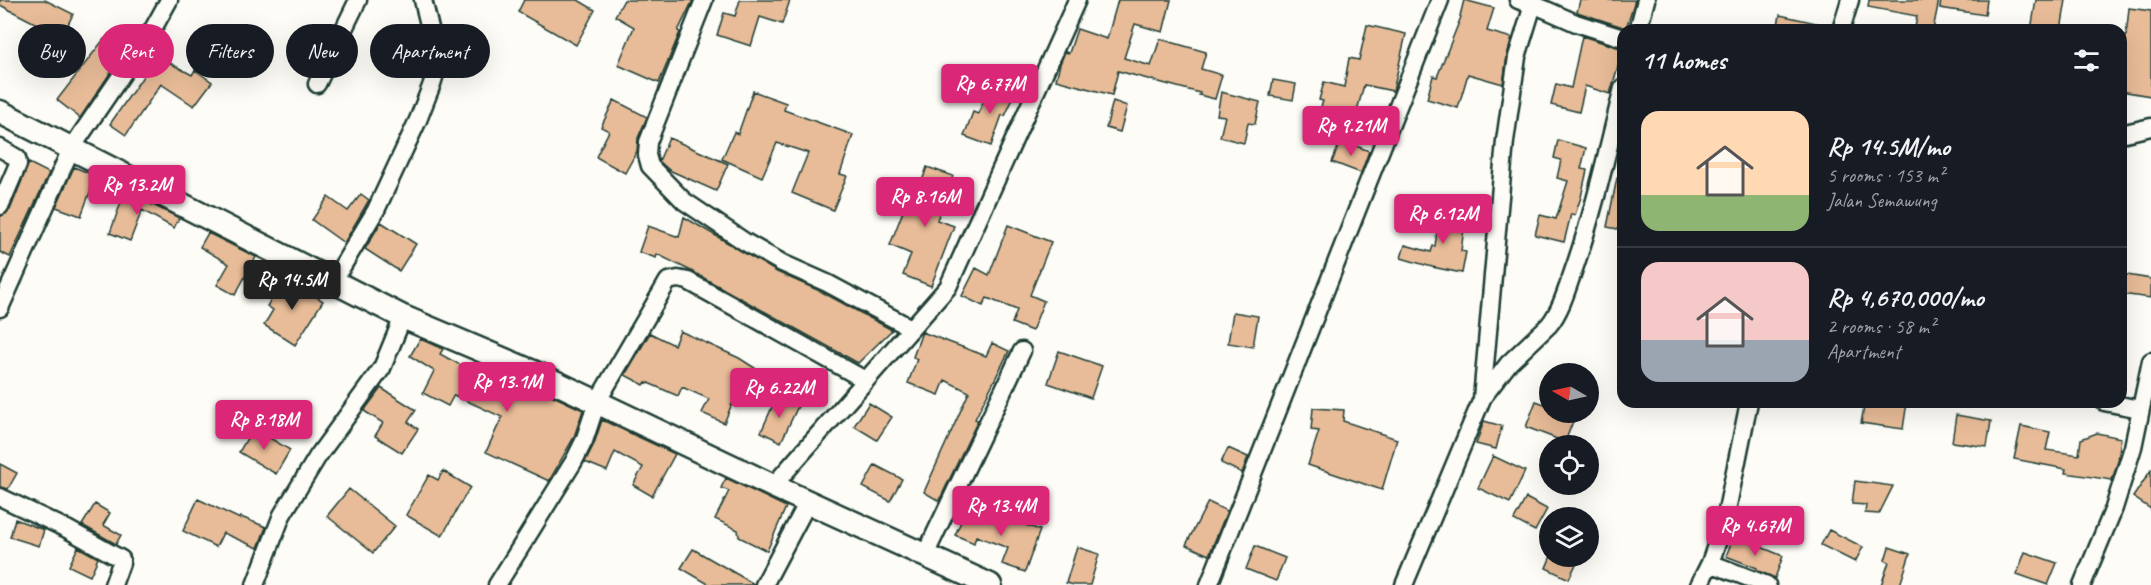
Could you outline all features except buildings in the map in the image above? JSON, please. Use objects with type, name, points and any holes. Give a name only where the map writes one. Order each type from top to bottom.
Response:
[{"type":"street","points":[[0,308],[71,149],[153,29],[169,0]]},
{"type":"street","points":[[317,84],[358,0]]},
{"type":"street","points":[[334,280],[376,210],[418,120],[432,84],[436,70],[437,49],[422,0]]},
{"type":"street","points":[[704,0],[648,142],[647,155],[650,166],[684,201],[745,242],[910,328]]},
{"type":"street","points":[[773,486],[943,293],[955,273],[1077,0]]},
{"type":"street","points":[[1209,585],[1440,0]]},
{"type":"street","points":[[1640,24],[1646,0]]},
{"type":"street","points":[[1843,24],[1850,0]]},
{"type":"street","points":[[1482,399],[1505,141],[1525,2],[1576,23],[1617,36]]},
{"type":"street","points":[[0,112],[403,317],[540,375],[773,486],[990,585]]},
{"type":"street","points":[[1404,585],[1482,399],[1509,363],[1554,319],[1592,216],[1617,113]]},
{"type":"street","points":[[2127,133],[2151,127]]},
{"type":"street","points":[[0,148],[17,158],[18,164],[0,206]]},
{"type":"street","points":[[497,585],[574,461],[584,441],[597,402],[665,283],[678,279],[688,281],[866,380]]},
{"type":"street","points":[[255,585],[282,514],[318,456],[382,368],[403,317]]},
{"type":"street","points":[[925,555],[1022,351]]},
{"type":"street","points":[[2082,585],[2114,508],[2133,447],[2151,361]]},
{"type":"street","points":[[2127,406],[2140,409]]},
{"type":"street","points":[[1699,585],[1710,563],[1725,520],[1748,408]]},
{"type":"street","points":[[0,497],[67,529],[121,559],[112,585]]},
{"type":"street","points":[[764,585],[808,502]]},
{"type":"street","points":[[1710,563],[1767,585]]}]
